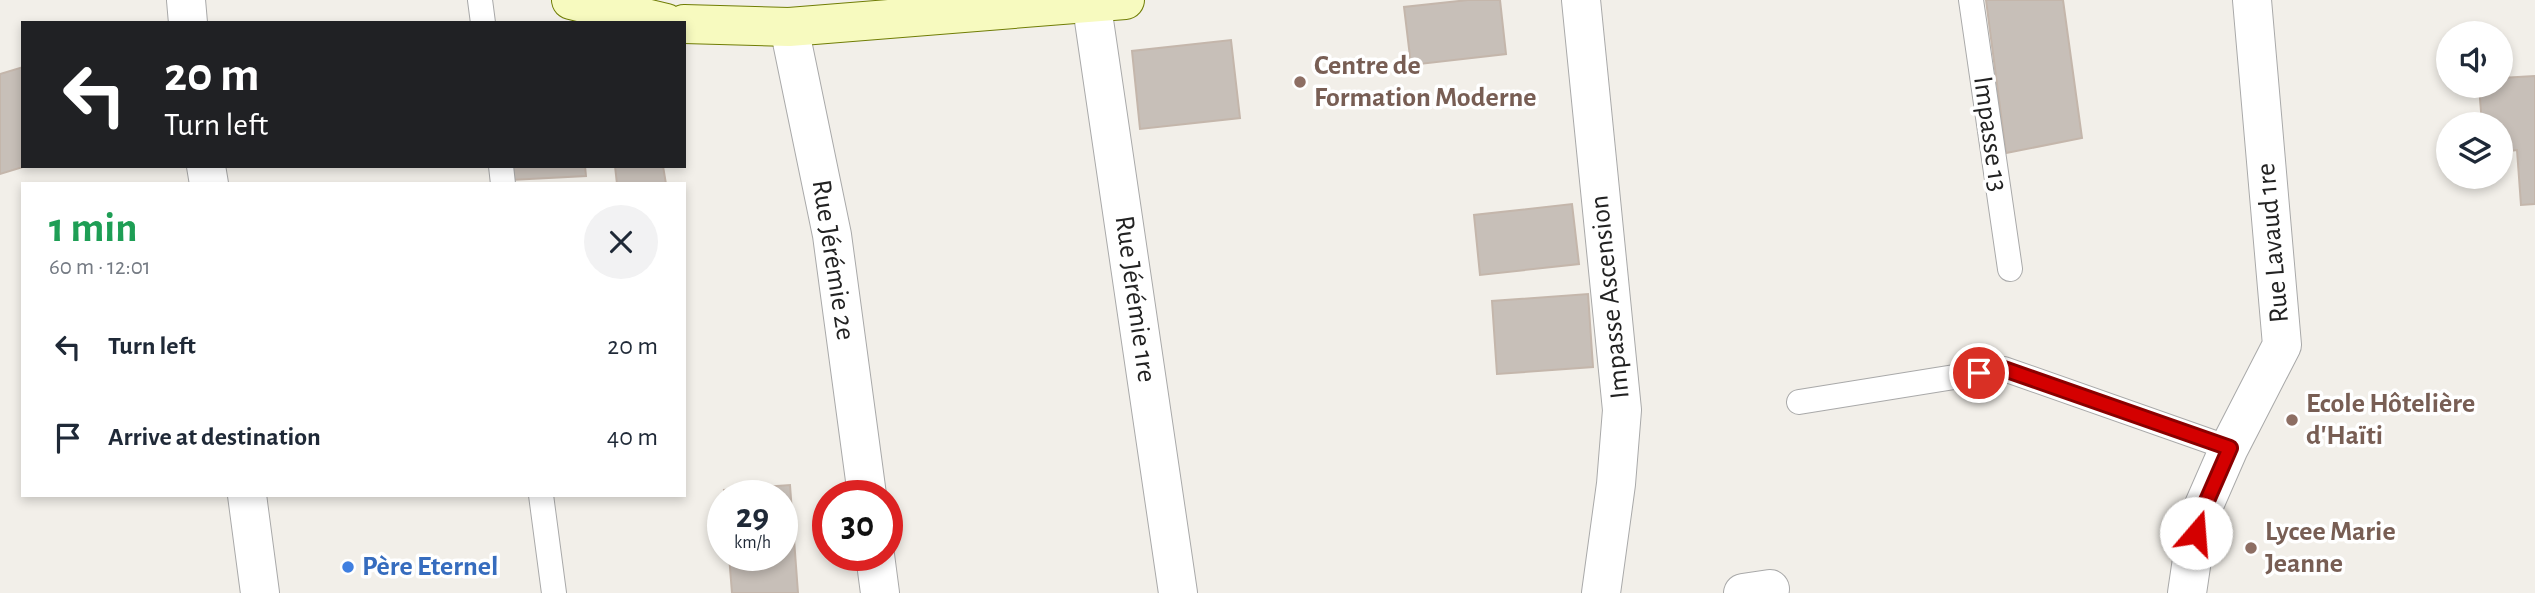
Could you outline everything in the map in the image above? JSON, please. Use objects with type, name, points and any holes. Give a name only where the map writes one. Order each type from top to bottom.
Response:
[{"type":"street","points":[[186,0],[188,21]]},
{"type":"street","points":[[571,0],[658,21]]},
{"type":"street","name":"Impasse Ascension","points":[[1581,0],[1622,410],[1616,484],[1601,593]]},
{"type":"street","name":"Rue Lavaud 1re","points":[[2187,593],[2199,519],[2230,448],[2282,345],[2252,0]]},
{"type":"street","points":[[686,24],[789,27],[1103,1]]},
{"type":"street","name":"Rue Jérémie 1re","points":[[1103,1],[1178,593]]},
{"type":"street","name":"Rue Jérémie 2e","points":[[789,27],[832,235],[865,480]]},
{"type":"street","points":[[247,497],[260,593]]},
{"type":"street","points":[[877,571],[880,593]]},
{"type":"lane","points":[[480,0],[483,21]]},
{"type":"lane","name":"Impasse 13","points":[[1971,0],[2010,269]]},
{"type":"lane","points":[[1800,402],[2004,369],[2230,448]]},
{"type":"lane","points":[[541,497],[554,593]]},
{"type":"building","points":[[1468,0],[1500,0],[1506,54],[1411,65],[1404,7]]},
{"type":"building","points":[[1986,0],[2063,0],[2082,138],[2006,153]]},
{"type":"building","points":[[1231,40],[1240,118],[1140,129],[1132,51]]},
{"type":"building","points":[[21,68],[21,168],[0,174],[0,74]]},
{"type":"building","points":[[2535,76],[2535,204],[2521,205],[2517,150],[2513,150],[2513,112],[2481,112],[2480,98],[2513,98],[2513,77]]},
{"type":"building","points":[[510,168],[585,168],[586,176],[511,180]]},
{"type":"building","points":[[615,168],[663,168],[666,182],[617,182]]},
{"type":"building","points":[[1572,204],[1579,264],[1480,275],[1474,215]]},
{"type":"building","points":[[1588,294],[1593,367],[1497,374],[1492,301]]},
{"type":"building","points":[[730,571],[796,571],[798,593],[732,593]]},
{"type":"place","name":"Centre de Formation Moderne","points":[[1300,82]]},
{"type":"place","name":"Ecole Hôtelière d'Haïti","points":[[2292,420]]},
{"type":"place","name":"Lycee Marie Jeanne","points":[[2251,548]]},
{"type":"place","name":"Père Eternel","points":[[348,567]]},
{"type":"route","points":[[1979,373],[2004,369],[2230,448],[2199,519],[2196,533]]}]
